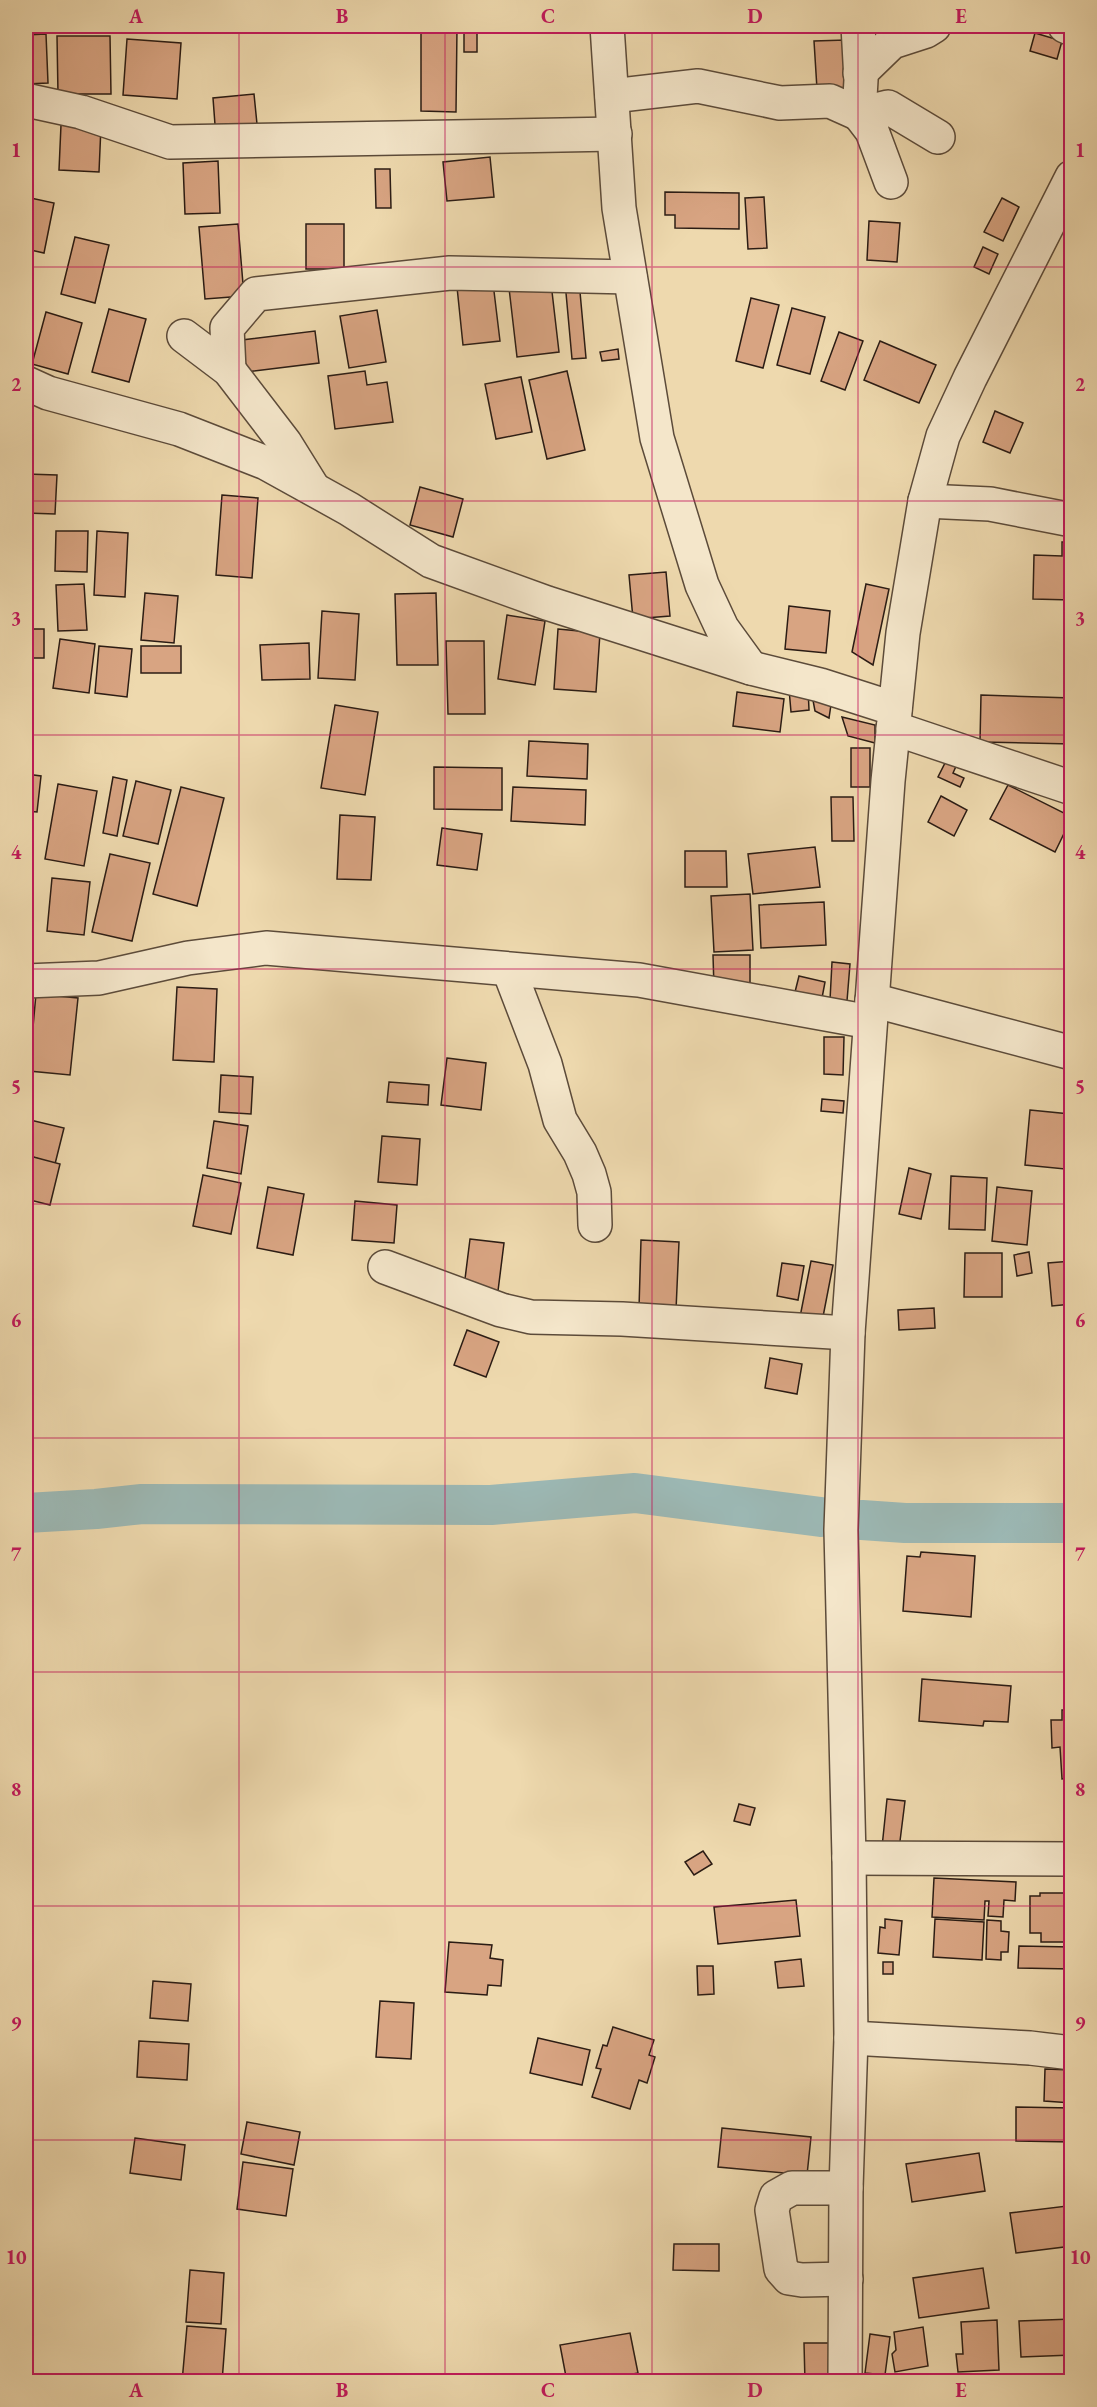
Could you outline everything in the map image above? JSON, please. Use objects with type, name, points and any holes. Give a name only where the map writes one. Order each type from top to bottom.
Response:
[{"type":"street","points":[[607,26],[619,208],[657,438],[702,585],[722,628],[751,668]]},
{"type":"street","points":[[858,26],[859,114]]},
{"type":"street","points":[[860,73],[892,42],[926,31],[934,26]]},
{"type":"street","points":[[1065,26],[1071,29]]},
{"type":"street","points":[[612,96],[698,86],[780,103],[830,101],[859,114],[872,131],[891,182]]},
{"type":"street","points":[[26,100],[81,112],[170,142],[615,134]]},
{"type":"street","points":[[859,114],[888,107],[938,137]]},
{"type":"street","points":[[845,2382],[846,2188],[850,2038],[849,1858],[841,1530],[848,1334],[894,718],[903,633],[925,501],[943,436],[1071,177]]},
{"type":"street","points":[[229,370],[227,328],[256,294],[450,273],[630,277]]},
{"type":"street","points":[[183,336],[229,370],[285,443],[314,490]]},
{"type":"street","points":[[26,383],[48,393],[179,429],[266,463],[398,539],[431,561],[547,603],[751,668],[820,684],[894,718],[1071,788]]},
{"type":"street","points":[[925,501],[990,504],[1071,520]]},
{"type":"street","points":[[26,981],[99,978],[188,958],[266,948],[639,980],[871,1011],[1071,1053]]},
{"type":"street","points":[[509,970],[545,1064],[560,1120],[589,1174],[594,1192],[596,1225]]},
{"type":"street","points":[[385,1267],[501,1310],[531,1317],[622,1319],[848,1334]]},
{"type":"street","points":[[849,1858],[1071,1858]]},
{"type":"street","points":[[850,2038],[1030,2048],[1071,2053]]},
{"type":"street","points":[[846,2188],[792,2188],[776,2197],[772,2210],[781,2269],[789,2278],[846,2279]]},
{"type":"building","points":[[81,26],[109,26],[108,32]]},
{"type":"building","points":[[421,27],[457,28],[456,112],[421,111]]},
{"type":"building","points":[[464,27],[477,27],[477,52],[464,52]]},
{"type":"building","points":[[1035,33],[1062,41],[1057,59],[1030,51]]},
{"type":"building","points":[[46,34],[48,83],[26,84],[26,35]]},
{"type":"building","points":[[57,36],[110,36],[111,94],[58,94]]},
{"type":"building","points":[[127,39],[181,43],[177,99],[123,95]]},
{"type":"building","points":[[846,40],[848,88],[817,89],[814,41]]},
{"type":"building","points":[[254,94],[258,134],[216,138],[213,98]]},
{"type":"building","points":[[61,125],[101,126],[99,172],[59,170]]},
{"type":"building","points":[[490,157],[494,197],[447,201],[443,162]]},
{"type":"building","points":[[218,161],[220,213],[185,214],[183,163]]},
{"type":"building","points":[[375,169],[390,169],[391,208],[376,208]]},
{"type":"building","points":[[665,192],[739,193],[739,229],[675,228],[675,215],[665,215]]},
{"type":"building","points":[[26,197],[54,203],[44,253],[26,249]]},
{"type":"building","points":[[764,197],[767,248],[748,249],[745,198]]},
{"type":"building","points":[[1002,198],[1019,207],[1003,241],[984,232]]},
{"type":"building","points":[[869,221],[900,223],[897,262],[867,260]]},
{"type":"building","points":[[238,224],[244,296],[205,299],[199,227]]},
{"type":"building","points":[[306,224],[344,224],[344,269],[306,269]]},
{"type":"building","points":[[75,237],[109,245],[95,303],[61,294]]},
{"type":"building","points":[[983,247],[998,254],[989,274],[974,267]]},
{"type":"building","points":[[579,281],[586,358],[572,359],[565,282]]},
{"type":"building","points":[[493,283],[500,341],[463,345],[457,287]]},
{"type":"building","points":[[551,283],[559,352],[517,357],[509,288]]},
{"type":"building","points":[[751,298],[779,305],[763,368],[736,361]]},
{"type":"building","points":[[792,308],[825,317],[810,374],[777,365]]},
{"type":"building","points":[[109,309],[146,319],[129,382],[92,372]]},
{"type":"building","points":[[377,310],[386,362],[349,368],[340,316]]},
{"type":"building","points":[[46,312],[82,323],[68,374],[32,364]]},
{"type":"building","points":[[315,331],[319,363],[246,372],[242,340]]},
{"type":"building","points":[[839,332],[863,341],[845,390],[821,381]]},
{"type":"building","points":[[880,341],[936,365],[919,403],[864,380]]},
{"type":"building","points":[[618,349],[619,359],[602,361],[600,352]]},
{"type":"building","points":[[365,371],[367,385],[387,382],[393,422],[335,429],[328,376]]},
{"type":"building","points":[[567,371],[585,450],[547,459],[529,380]]},
{"type":"building","points":[[521,377],[532,432],[496,439],[485,384]]},
{"type":"building","points":[[995,411],[1023,423],[1010,453],[983,442]]},
{"type":"building","points":[[26,474],[57,475],[55,514],[26,513]]},
{"type":"building","points":[[420,487],[463,499],[453,537],[410,525]]},
{"type":"building","points":[[222,495],[258,498],[252,578],[216,575]]},
{"type":"building","points":[[56,531],[88,531],[87,572],[55,571]]},
{"type":"building","points":[[97,531],[128,533],[125,597],[94,595]]},
{"type":"building","points":[[1062,542],[1072,542],[1072,600],[1033,599],[1034,555],[1062,556]]},
{"type":"building","points":[[666,572],[670,616],[633,619],[629,575]]},
{"type":"building","points":[[84,584],[87,630],[58,631],[56,585]]},
{"type":"building","points":[[866,584],[889,589],[873,665],[852,652]]},
{"type":"building","points":[[145,593],[178,596],[174,643],[141,640]]},
{"type":"building","points":[[436,593],[438,665],[397,665],[395,594]]},
{"type":"building","points":[[789,606],[830,611],[826,653],[785,649]]},
{"type":"building","points":[[322,611],[359,614],[355,680],[318,678]]},
{"type":"building","points":[[507,615],[545,621],[535,685],[498,679]]},
{"type":"building","points":[[26,629],[44,629],[44,658],[26,658]]},
{"type":"building","points":[[558,629],[600,633],[596,692],[554,689]]},
{"type":"building","points":[[60,639],[95,644],[89,693],[53,688]]},
{"type":"building","points":[[446,641],[484,641],[485,714],[448,714]]},
{"type":"building","points":[[309,643],[310,679],[262,680],[260,645]]},
{"type":"building","points":[[99,646],[132,649],[127,697],[95,693]]},
{"type":"building","points":[[141,646],[181,646],[181,673],[141,673]]},
{"type":"building","points":[[808,687],[809,710],[791,712],[789,689]]},
{"type":"building","points":[[737,692],[784,699],[780,732],[733,726]]},
{"type":"building","points":[[812,695],[832,698],[829,718],[815,711]]},
{"type":"building","points":[[981,695],[1072,698],[1072,744],[980,742]]},
{"type":"building","points":[[335,705],[378,712],[365,795],[321,788]]},
{"type":"building","points":[[842,717],[875,725],[875,743],[848,736]]},
{"type":"building","points":[[529,741],[588,744],[587,779],[527,776]]},
{"type":"building","points":[[851,748],[870,748],[870,787],[851,787]]},
{"type":"building","points":[[947,759],[957,764],[953,773],[964,778],[960,787],[938,777]]},
{"type":"building","points":[[434,767],[502,768],[502,810],[434,809]]},
{"type":"building","points":[[26,774],[41,776],[37,812],[26,811]]},
{"type":"building","points":[[113,777],[127,780],[117,836],[103,833]]},
{"type":"building","points":[[136,781],[171,790],[158,844],[123,836]]},
{"type":"building","points":[[58,784],[97,791],[84,866],[45,859]]},
{"type":"building","points":[[1008,785],[1072,817],[1055,852],[990,819]]},
{"type":"building","points":[[181,787],[224,798],[197,906],[153,894]]},
{"type":"building","points":[[513,787],[586,790],[585,825],[511,821]]},
{"type":"building","points":[[941,796],[967,810],[954,836],[928,822]]},
{"type":"building","points":[[831,797],[853,797],[854,841],[832,841]]},
{"type":"building","points":[[340,815],[375,817],[371,880],[337,879]]},
{"type":"building","points":[[442,828],[482,834],[477,870],[437,865]]},
{"type":"building","points":[[815,847],[820,887],[753,894],[748,854]]},
{"type":"building","points":[[685,851],[726,851],[727,887],[685,887]]},
{"type":"building","points":[[110,854],[150,863],[132,941],[92,932]]},
{"type":"building","points":[[52,878],[90,882],[84,935],[47,931]]},
{"type":"building","points":[[750,894],[753,950],[714,952],[711,896]]},
{"type":"building","points":[[824,902],[826,945],[761,948],[759,905]]},
{"type":"building","points":[[713,955],[750,955],[750,988],[714,988]]},
{"type":"building","points":[[832,962],[850,964],[847,1001],[830,1000]]},
{"type":"building","points":[[799,976],[825,982],[822,998],[795,992]]},
{"type":"building","points":[[177,987],[217,989],[214,1062],[173,1060]]},
{"type":"building","points":[[36,994],[78,998],[70,1075],[29,1071]]},
{"type":"building","points":[[824,1037],[844,1037],[843,1075],[824,1074]]},
{"type":"building","points":[[447,1058],[486,1063],[481,1110],[441,1105]]},
{"type":"building","points":[[221,1075],[253,1077],[251,1114],[219,1112]]},
{"type":"building","points":[[389,1082],[429,1085],[428,1105],[387,1102]]},
{"type":"building","points":[[822,1099],[844,1101],[843,1113],[821,1111]]},
{"type":"building","points":[[1030,1110],[1070,1114],[1065,1169],[1025,1165]]},
{"type":"building","points":[[26,1119],[64,1128],[55,1164],[26,1155]]},
{"type":"building","points":[[214,1121],[248,1126],[241,1174],[207,1168]]},
{"type":"building","points":[[382,1136],[420,1139],[417,1185],[378,1182]]},
{"type":"building","points":[[26,1155],[60,1164],[50,1205],[26,1199]]},
{"type":"building","points":[[909,1168],[931,1174],[921,1219],[899,1214]]},
{"type":"building","points":[[203,1175],[241,1183],[231,1234],[193,1226]]},
{"type":"building","points":[[951,1176],[987,1178],[985,1230],[949,1229]]},
{"type":"building","points":[[268,1187],[304,1194],[293,1255],[257,1248]]},
{"type":"building","points":[[997,1187],[1032,1191],[1027,1245],[992,1241]]},
{"type":"building","points":[[355,1201],[397,1205],[394,1243],[352,1240]]},
{"type":"building","points":[[470,1239],[504,1243],[498,1291],[464,1287]]},
{"type":"building","points":[[641,1240],[679,1242],[676,1310],[639,1308]]},
{"type":"building","points":[[1029,1252],[1032,1273],[1017,1276],[1014,1255]]},
{"type":"building","points":[[965,1253],[1002,1253],[1002,1297],[964,1297]]},
{"type":"building","points":[[811,1261],[833,1265],[822,1322],[800,1317]]},
{"type":"building","points":[[1072,1261],[1072,1304],[1052,1306],[1048,1263]]},
{"type":"building","points":[[782,1263],[804,1266],[798,1300],[777,1296]]},
{"type":"building","points":[[934,1308],[935,1328],[899,1330],[898,1310]]},
{"type":"building","points":[[467,1330],[499,1342],[486,1377],[454,1365]]},
{"type":"building","points":[[770,1358],[802,1364],[797,1394],[765,1388]]},
{"type":"building","points":[[921,1552],[975,1556],[971,1617],[903,1611],[907,1556],[920,1557]]},
{"type":"building","points":[[922,1679],[1011,1686],[1008,1722],[984,1721],[983,1726],[919,1721]]},
{"type":"building","points":[[1062,1710],[1072,1710],[1072,1778],[1062,1779],[1060,1747],[1052,1748],[1051,1720],[1062,1720]]},
{"type":"building","points":[[887,1799],[905,1801],[899,1849],[882,1847]]},
{"type":"building","points":[[739,1804],[755,1808],[750,1825],[734,1821]]},
{"type":"building","points":[[703,1851],[712,1864],[694,1875],[685,1862]]},
{"type":"building","points":[[934,1878],[1016,1882],[1015,1901],[1004,1900],[1003,1917],[988,1916],[989,1901],[985,1901],[984,1920],[932,1917]]},
{"type":"building","points":[[1040,1893],[1072,1893],[1072,1942],[1041,1942],[1041,1933],[1030,1933],[1030,1896],[1040,1896]]},
{"type":"building","points":[[796,1900],[800,1936],[718,1944],[714,1907]]},
{"type":"building","points":[[885,1919],[902,1921],[899,1955],[878,1953],[880,1927],[885,1928]]},
{"type":"building","points":[[935,1919],[984,1922],[982,1960],[933,1957]]},
{"type":"building","points":[[987,1920],[1001,1921],[1001,1931],[1009,1932],[1008,1952],[1001,1952],[1001,1960],[986,1959]]},
{"type":"building","points":[[449,1942],[492,1945],[490,1958],[503,1960],[501,1986],[488,1985],[487,1995],[445,1992]]},
{"type":"building","points":[[1019,1946],[1072,1947],[1072,1969],[1018,1968]]},
{"type":"building","points":[[801,1959],[804,1986],[778,1988],[775,1962]]},
{"type":"building","points":[[883,1962],[893,1962],[893,1974],[883,1974]]},
{"type":"building","points":[[697,1966],[713,1966],[714,1994],[698,1995]]},
{"type":"building","points":[[1072,1971],[1072,2030],[1068,2029]]},
{"type":"building","points":[[153,1981],[191,1984],[188,2021],[150,2018]]},
{"type":"building","points":[[380,2001],[414,2003],[411,2059],[376,2057]]},
{"type":"building","points":[[613,2027],[654,2040],[649,2055],[655,2057],[647,2083],[639,2080],[630,2109],[592,2097],[601,2069],[596,2068],[603,2045],[607,2046]]},
{"type":"building","points":[[538,2038],[590,2050],[582,2085],[530,2073]]},
{"type":"building","points":[[139,2041],[189,2044],[187,2080],[137,2077]]},
{"type":"building","points":[[1045,2069],[1072,2070],[1072,2103],[1044,2101]]},
{"type":"building","points":[[1016,2107],[1072,2108],[1072,2142],[1016,2141]]},
{"type":"building","points":[[247,2122],[300,2132],[294,2165],[241,2154]]},
{"type":"building","points":[[722,2128],[811,2137],[807,2175],[718,2167]]},
{"type":"building","points":[[135,2138],[185,2145],[181,2180],[130,2173]]},
{"type":"building","points":[[979,2153],[985,2191],[912,2202],[906,2164]]},
{"type":"building","points":[[243,2162],[293,2169],[286,2216],[237,2209]]},
{"type":"building","points":[[1067,2206],[1072,2246],[1016,2253],[1010,2213]]},
{"type":"building","points":[[674,2244],[719,2244],[719,2271],[673,2270]]},
{"type":"building","points":[[983,2268],[989,2308],[919,2318],[913,2278]]},
{"type":"building","points":[[190,2270],[224,2273],[221,2324],[186,2322]]},
{"type":"building","points":[[1072,2319],[1072,2355],[1021,2357],[1019,2321]]},
{"type":"building","points":[[997,2320],[999,2370],[958,2372],[956,2354],[963,2354],[961,2322]]},
{"type":"building","points":[[187,2326],[226,2329],[222,2382],[182,2382]]},
{"type":"building","points":[[923,2327],[928,2366],[895,2372],[892,2354],[896,2350],[894,2332]]},
{"type":"building","points":[[630,2333],[638,2373],[592,2382],[567,2382],[560,2345]]},
{"type":"building","points":[[870,2334],[890,2337],[885,2375],[865,2373]]},
{"type":"building","points":[[804,2343],[829,2343],[829,2382],[805,2382]]},
{"type":"waterway","points":[[26,1513],[142,1504],[491,1505],[635,1493],[821,1517]]},
{"type":"waterway","points":[[862,1520],[905,1523],[1072,1523]]}]
